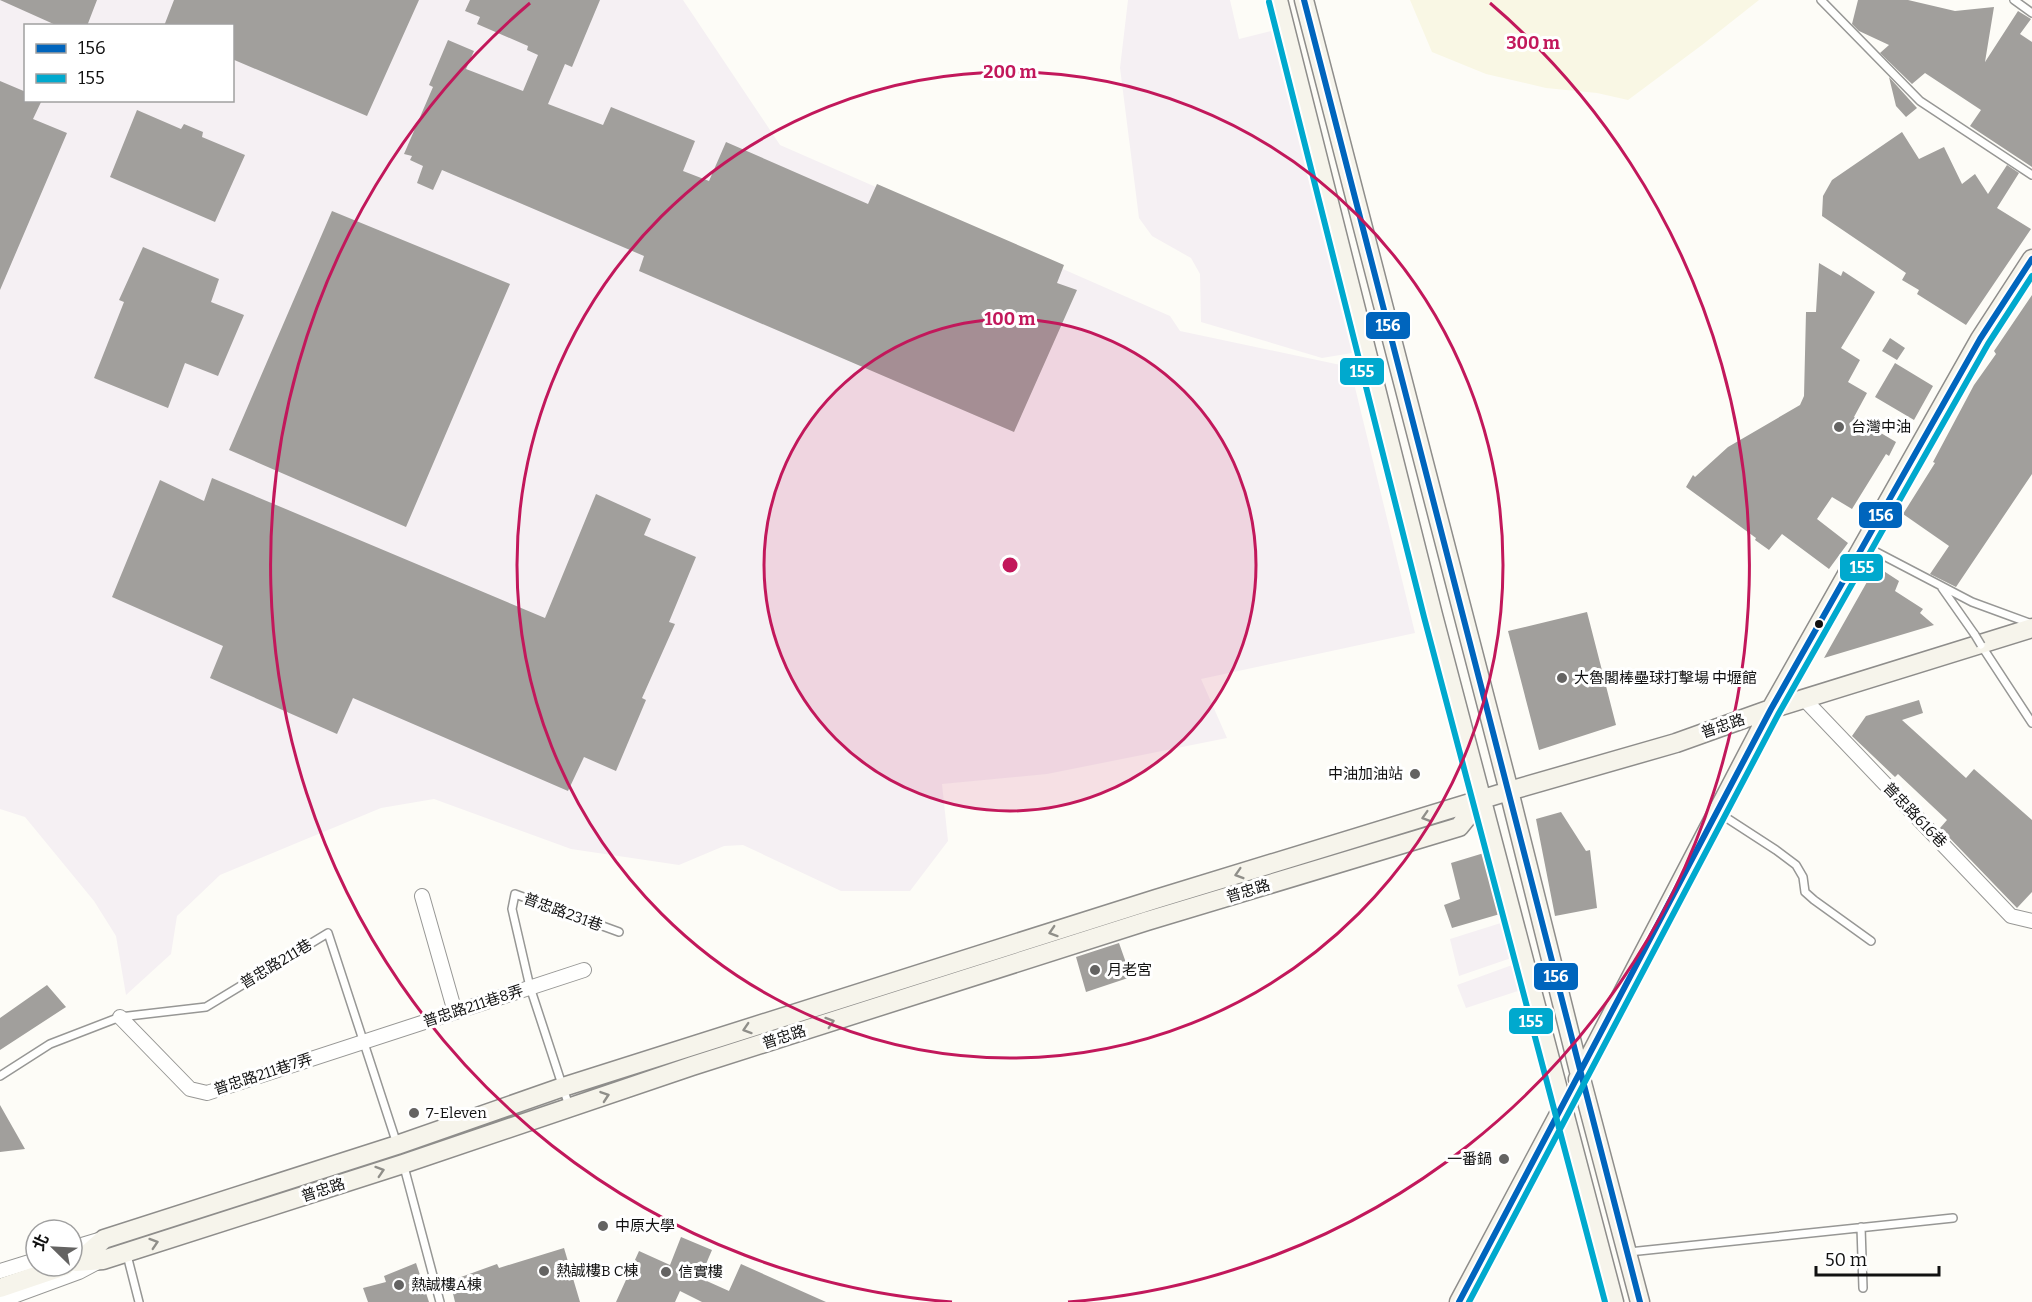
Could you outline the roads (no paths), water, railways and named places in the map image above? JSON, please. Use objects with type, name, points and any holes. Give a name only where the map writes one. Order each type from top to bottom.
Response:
[{"type":"street","points":[[1278,0],[1481,800],[1614,1302]]},
{"type":"street","points":[[1304,0],[1640,1302]]},
{"type":"street","points":[[1460,1302],[1771,709],[1980,339],[2032,260]]},
{"type":"street","name":"普忠路","points":[[84,1252],[104,1239],[397,1144],[563,1087],[1156,899],[1509,791],[1676,743],[1771,709],[2032,626]]},
{"type":"street","name":"普忠路616巷","points":[[1804,699],[2011,916],[2032,921]]},
{"type":"street","name":"普忠路","points":[[84,1260],[103,1260],[1067,946],[1459,826],[1481,800]]},
{"type":"street","points":[[422,896],[455,1012]]},
{"type":"street","name":"普忠路211巷8弄","points":[[362,1042],[584,970]]},
{"type":"street","name":"普忠路211巷7弄","points":[[120,1017],[190,1089],[207,1093],[362,1042]]},
{"type":"street","points":[[0,1301],[79,1272],[103,1260]]},
{"type":"street","points":[[0,1271],[24,1264]]},
{"type":"street","name":"普忠路","points":[[0,1288],[26,1278]]},
{"type":"lane","points":[[1821,0],[1920,101],[2032,175]]},
{"type":"lane","points":[[2014,0],[2032,13]]},
{"type":"lane","points":[[1862,545],[1972,602],[2032,626]]},
{"type":"lane","points":[[1940,585],[2032,723]]},
{"type":"lane","points":[[1717,812],[1796,865],[1803,877],[1805,892],[1871,941]]},
{"type":"lane","name":"普忠路231巷","points":[[570,1109],[530,987],[512,909],[515,894],[619,932]]},
{"type":"lane","name":"普忠路211巷","points":[[0,1076],[50,1044],[120,1017],[206,1007],[328,933],[397,1144],[440,1302]]},
{"type":"lane","points":[[1626,1252],[1953,1218]]},
{"type":"lane","points":[[1862,1227],[1863,1288]]},
{"type":"lane","points":[[126,1252],[139,1302]]},
{"type":"place","name":"台灣中油","points":[[1839,427]]},
{"type":"place","name":"大魯閣棒壘球打擊場 中壢館","points":[[1562,678]]},
{"type":"place","name":"中油加油站","points":[[1415,774]]},
{"type":"place","name":"月老宮","points":[[1095,970]]},
{"type":"place","name":"7-Eleven","points":[[414,1113]]},
{"type":"place","name":"一番鍋","points":[[1504,1159]]},
{"type":"place","name":"中原大學","points":[[603,1226]]},
{"type":"place","name":"熱誠樓B C棟","points":[[544,1271]]},
{"type":"place","name":"信實樓","points":[[666,1272]]},
{"type":"place","name":"熱誠樓A棟","points":[[399,1285]]}]
